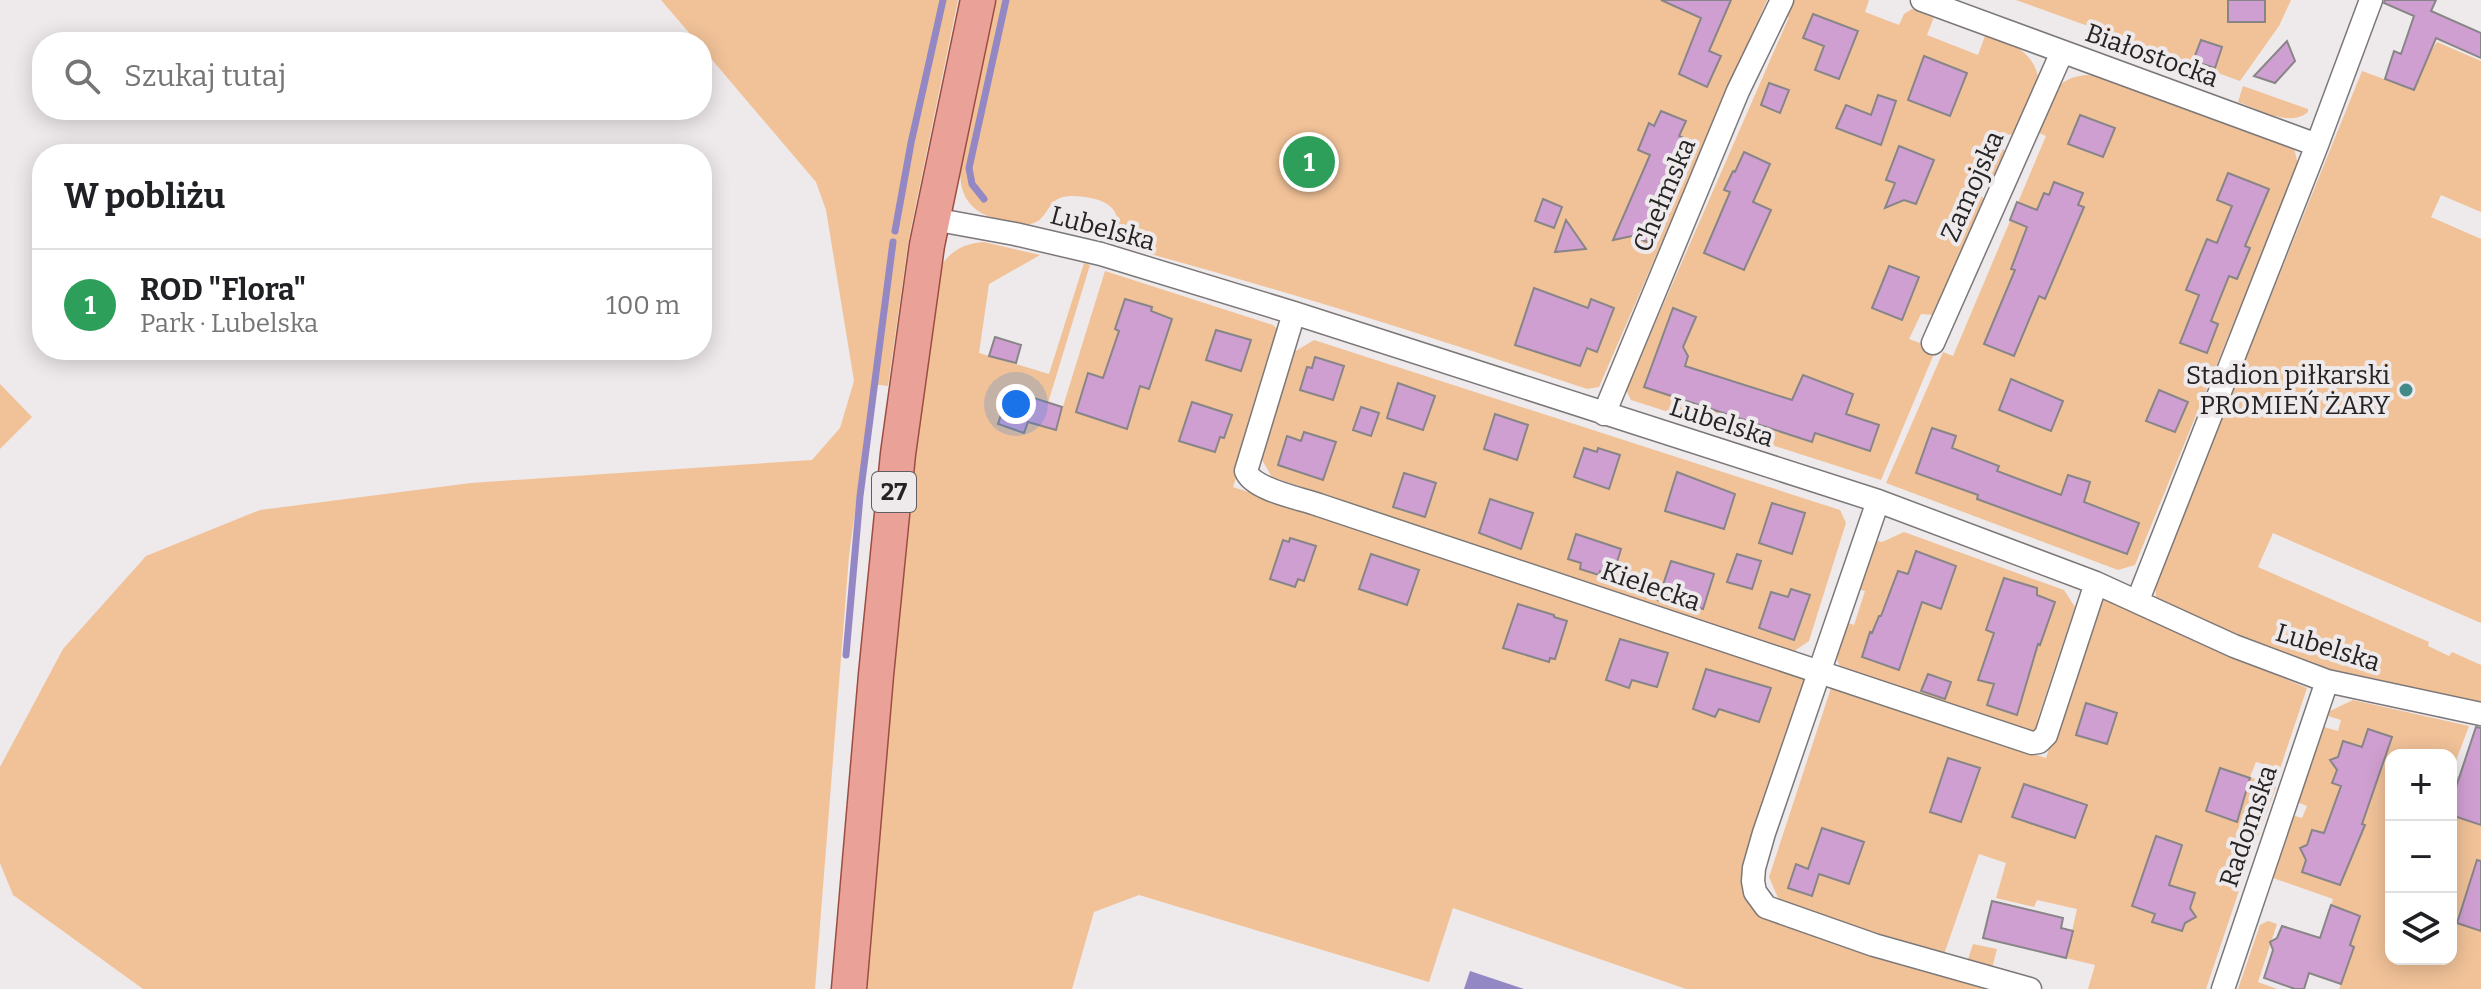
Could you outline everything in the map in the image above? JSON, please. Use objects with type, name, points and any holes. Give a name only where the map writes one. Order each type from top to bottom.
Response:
[{"type":"main road","name":"27","points":[[849,989],[898,454],[927,245],[978,0]]},
{"type":"street","name":"Chełmska","points":[[1604,414],[1733,104],[1782,0]]},
{"type":"street","name":"Białostocka","points":[[1922,0],[2317,145]]},
{"type":"street","points":[[2138,600],[2371,0]]},
{"type":"street","name":"Zamojska","points":[[1933,343],[2062,52]]},
{"type":"street","name":"Lubelska","points":[[933,219],[1101,254],[1294,313],[1878,501],[2096,583],[2234,646],[2327,681],[2481,714]]},
{"type":"street","name":"Kielecka","points":[[1294,313],[1246,471],[1253,482],[2024,741],[2039,742],[2046,735],[2096,583]]},
{"type":"street","points":[[1878,501],[1754,868],[1755,892],[1766,907],[1874,945],[2030,989]]},
{"type":"street","name":"Radomska","points":[[2223,989],[2327,681]]},
{"type":"shaded area","points":[[661,0],[958,0],[909,238],[888,386],[872,384],[849,556],[815,989],[143,989],[13,895],[0,863],[0,767],[63,649],[146,556],[260,510],[471,483],[812,460],[840,428],[854,381],[826,210],[816,182],[712,60],[712,32],[688,32]]},
{"type":"shaded area","points":[[995,0],[1767,0],[1599,387],[1587,389],[1353,313],[1117,245],[1115,212],[1096,199],[1076,196],[1060,198],[1038,221],[1026,225],[1003,221],[980,212],[972,206],[963,191],[960,170]]},
{"type":"shaded area","points":[[1790,0],[1869,0],[1865,12],[1899,25],[1904,14],[1912,9],[1934,17],[1927,35],[1978,55],[1986,33],[2027,55],[2039,81],[2015,134],[2005,135],[2000,146],[2007,153],[1994,180],[1984,180],[1978,193],[1986,201],[1933,315],[1921,314],[1909,339],[1936,349],[1881,480],[1631,400],[1626,390],[1789,17],[1783,15]]},
{"type":"shaded area","points":[[2016,0],[2291,0],[2279,26],[2240,81]]},
{"type":"shaded area","points":[[2437,42],[2481,61],[2481,212],[2441,195],[2431,217],[2481,239],[2481,623],[2273,533],[2258,567],[2429,642],[2428,646],[2449,656],[2452,652],[2481,665],[2481,705],[2345,676],[2243,639],[2156,597],[2155,582],[2362,71],[2414,90]]},
{"type":"shaded area","points":[[2091,75],[2294,148],[2298,165],[2135,565],[2118,570],[1886,483],[1943,352],[1953,356],[2046,136],[2037,132],[2049,101],[2060,85],[2068,80]]},
{"type":"shaded area","points":[[2243,86],[2308,109],[2308,112],[2283,118],[2238,102]]},
{"type":"shaded area","points":[[984,242],[1040,255],[989,284],[979,353],[1049,374],[1084,263],[1090,265],[1041,426],[1056,429],[1105,271],[1273,325],[1282,333],[1233,487],[1811,681],[1747,871],[1771,917],[1986,989],[1686,989],[1453,908],[1429,982],[1139,895],[1094,912],[1072,989],[863,989],[909,462],[935,275],[955,251]]},
{"type":"shaded area","points":[[1314,340],[1840,510],[1846,523],[1809,641],[1793,652],[1272,477],[1262,460],[1294,352]]},
{"type":"shaded area","points":[[0,384],[32,417],[0,449]]},
{"type":"shaded area","points":[[1904,532],[2064,590],[2075,607],[2037,721],[2042,723],[2036,730],[2028,733],[1943,705],[1943,701],[1921,694],[1919,698],[1842,670],[1835,656],[1845,622],[1854,625],[1865,591],[1857,589],[1874,540],[1882,542]]},
{"type":"shaded area","points":[[2099,595],[2209,647],[2307,688],[2280,769],[2256,762],[2250,777],[2276,787],[2206,989],[2088,989],[2095,965],[2066,958],[2077,909],[2037,900],[2034,907],[1996,898],[2006,863],[1979,854],[1943,957],[1781,905],[1769,877],[1831,688],[2046,758]]},
{"type":"shaded area","points":[[2353,700],[2469,726],[2457,758],[2457,749],[2385,749],[2385,965],[2457,965],[2457,922],[2481,931],[2481,989],[2339,989],[2354,948],[2350,945],[2360,916],[2331,905],[2333,899],[2270,877],[2292,815],[2302,818],[2307,806],[2297,802],[2324,727],[2338,731],[2341,720],[2328,716],[2330,711]]},
{"type":"shaded area","points":[[2457,817],[2481,825],[2481,895],[2466,893],[2457,922]]},
{"type":"shaded area","points":[[2268,921],[2277,924],[2258,982],[2277,989],[2238,989],[2260,925]]},
{"type":"shaded area","points":[[1973,944],[1997,949],[1992,968],[1967,962]]},
{"type":"shaded area","points":[[1470,971],[1524,989],[1464,989]]},
{"type":"building","points":[[1661,0],[1731,0],[1709,51],[1721,56],[1707,87],[1679,74],[1701,18]]},
{"type":"building","points":[[2228,0],[2265,0],[2265,22],[2228,22]]},
{"type":"building","points":[[2385,0],[2436,0],[2431,11],[2481,33],[2481,58],[2436,38],[2414,90],[2385,79],[2394,51],[2401,54],[2414,16],[2384,3]]},
{"type":"building","points":[[1813,14],[1858,31],[1839,79],[1815,70],[1824,46],[1803,38]]},
{"type":"building","points":[[2201,40],[2222,47],[2215,68],[2193,61]]},
{"type":"building","points":[[2287,41],[2295,61],[2275,83],[2254,76]]},
{"type":"building","points":[[1924,56],[1967,73],[1950,116],[1908,100]]},
{"type":"building","points":[[1769,83],[1789,90],[1780,113],[1761,105]]},
{"type":"building","points":[[1878,95],[1896,101],[1881,145],[1836,128],[1846,105],[1871,115]]},
{"type":"building","points":[[1661,111],[1686,121],[1679,136],[1686,139],[1662,200],[1665,201],[1647,242],[1632,236],[1613,240],[1650,155],[1638,150],[1649,123],[1654,126]]},
{"type":"building","points":[[2080,115],[2115,128],[2103,157],[2068,144]]},
{"type":"building","points":[[1899,146],[1934,160],[1916,204],[1904,200],[1885,208],[1895,183],[1886,180]]},
{"type":"building","points":[[1744,152],[1770,164],[1753,202],[1771,210],[1744,270],[1704,253],[1730,192],[1724,190]]},
{"type":"building","points":[[2228,173],[2269,189],[2245,246],[2250,248],[2237,279],[2229,276],[2211,321],[2218,324],[2207,353],[2180,343],[2199,295],[2186,290],[2207,239],[2217,243],[2232,206],[2217,200]]},
{"type":"building","points":[[2054,182],[2083,193],[2078,205],[2084,207],[2045,299],[2039,296],[2014,356],[1984,344],[2015,270],[2011,269],[2027,227],[2010,220],[2017,202],[2037,210],[2044,193],[2049,195]]},
{"type":"building","points":[[1543,199],[1562,207],[1554,228],[1535,221]]},
{"type":"building","points":[[1566,220],[1586,249],[1555,252]]},
{"type":"building","points":[[1889,266],[1919,277],[1902,320],[1872,308]]},
{"type":"building","points":[[1534,288],[1588,308],[1591,299],[1614,308],[1597,352],[1587,348],[1580,366],[1515,345]]},
{"type":"building","points":[[1125,299],[1152,307],[1151,311],[1172,319],[1149,389],[1140,386],[1127,429],[1076,412],[1088,373],[1103,378],[1119,331],[1115,329]]},
{"type":"building","points":[[1673,308],[1696,317],[1683,347],[1688,356],[1685,366],[1792,400],[1803,375],[1853,394],[1846,414],[1879,425],[1870,451],[1815,433],[1812,442],[1644,387]]},
{"type":"building","points":[[1216,330],[1251,340],[1241,371],[1206,360]]},
{"type":"building","points":[[995,337],[1021,345],[1016,363],[989,356]]},
{"type":"building","points":[[1315,357],[1344,366],[1333,400],[1300,390],[1307,367],[1312,368]]},
{"type":"building","points":[[2011,379],[2063,401],[2051,431],[1999,410]]},
{"type":"building","points":[[1398,383],[1435,396],[1423,430],[1387,418]]},
{"type":"building","points":[[1009,390],[1062,407],[1056,430],[1028,422],[1024,433],[998,424]]},
{"type":"building","points":[[2159,390],[2188,402],[2175,432],[2146,421]]},
{"type":"building","points":[[1192,402],[1232,415],[1215,452],[1179,441]]},
{"type":"building","points":[[1361,407],[1379,413],[1371,436],[1353,430]]},
{"type":"building","points":[[1495,414],[1528,425],[1517,460],[1484,449]]},
{"type":"building","points":[[1932,428],[1956,436],[1952,448],[1999,466],[1997,471],[2061,495],[2068,475],[2090,482],[2084,502],[2139,523],[2127,554],[1977,499],[1978,495],[1916,473]]},
{"type":"building","points":[[1304,432],[1336,442],[1323,480],[1278,465],[1287,436],[1301,441]]},
{"type":"building","points":[[1584,448],[1597,452],[1598,448],[1620,455],[1609,489],[1574,477]]},
{"type":"building","points":[[1677,472],[1735,494],[1724,529],[1665,511]]},
{"type":"building","points":[[1404,473],[1436,483],[1425,517],[1393,507]]},
{"type":"building","points":[[1490,499],[1533,513],[1521,549],[1479,533]]},
{"type":"building","points":[[1772,503],[1805,513],[1792,554],[1759,543]]},
{"type":"building","points":[[1576,534],[1621,549],[1613,575],[1600,571],[1599,575],[1580,569],[1581,563],[1568,559]]},
{"type":"building","points":[[1290,538],[1316,546],[1304,581],[1298,579],[1295,587],[1270,579],[1283,540],[1289,542]]},
{"type":"building","points":[[1916,551],[1956,566],[1941,609],[1922,602],[1899,670],[1862,657],[1898,571],[1908,574]]},
{"type":"building","points":[[1371,554],[1419,570],[1407,605],[1359,589]]},
{"type":"building","points":[[1737,554],[1761,561],[1752,589],[1727,582]]},
{"type":"building","points":[[1671,561],[1714,574],[1703,609],[1658,600]]},
{"type":"building","points":[[2004,578],[2037,588],[2037,595],[2055,602],[2038,644],[2017,715],[1987,705],[1994,684],[1978,680],[1994,633],[1986,630]]},
{"type":"building","points":[[1791,589],[1810,595],[1794,640],[1759,628],[1771,592],[1788,597]]},
{"type":"building","points":[[1518,604],[1567,621],[1555,659],[1550,658],[1549,662],[1503,648]]},
{"type":"building","points":[[1620,639],[1668,653],[1657,687],[1632,680],[1629,688],[1606,680]]},
{"type":"building","points":[[1706,669],[1771,688],[1759,722],[1719,709],[1715,717],[1693,709]]},
{"type":"building","points":[[1928,674],[1951,682],[1945,699],[1921,691]]},
{"type":"building","points":[[2086,703],[2117,713],[2107,744],[2076,735]]},
{"type":"building","points":[[2476,727],[2481,728],[2481,825],[2457,817],[2457,784]]},
{"type":"building","points":[[2368,729],[2392,737],[2388,749],[2385,749],[2385,757],[2362,824],[2365,825],[2340,885],[2302,872],[2306,860],[2300,848],[2307,845],[2312,830],[2324,833],[2341,786],[2332,783],[2337,770],[2330,760],[2338,757],[2343,741],[2362,747]]},
{"type":"building","points":[[1948,758],[1980,768],[1961,822],[1930,812]]},
{"type":"building","points":[[2220,768],[2250,778],[2237,822],[2206,811]]},
{"type":"building","points":[[2024,784],[2087,805],[2075,838],[2012,817]]},
{"type":"building","points":[[1822,828],[1864,842],[1849,884],[1819,874],[1812,896],[1788,888],[1796,864],[1808,869]]},
{"type":"building","points":[[2156,836],[2182,845],[2169,885],[2195,893],[2190,908],[2196,917],[2185,923],[2182,931],[2152,922],[2155,914],[2132,906]]},
{"type":"building","points":[[2477,860],[2481,861],[2481,931],[2457,923]]},
{"type":"building","points":[[1992,901],[2063,918],[2061,928],[2073,931],[2066,958],[1983,938]]},
{"type":"building","points":[[2331,905],[2360,916],[2350,945],[2354,947],[2341,984],[2309,973],[2304,989],[2295,989],[2264,978],[2273,950],[2270,942],[2277,938],[2282,926],[2320,938]]},
{"type":"waterway","points":[[895,231],[943,0]]},
{"type":"waterway","points":[[984,199],[972,184],[969,168],[1006,0]]},
{"type":"waterway","points":[[846,655],[860,496],[893,242]]},
{"type":"place","name":"ROD \"Flora\"","points":[[1309,162]]},
{"type":"place","name":"Stadion piłkarski PROMIEŃ ŻARY","points":[[2406,390]]}]
